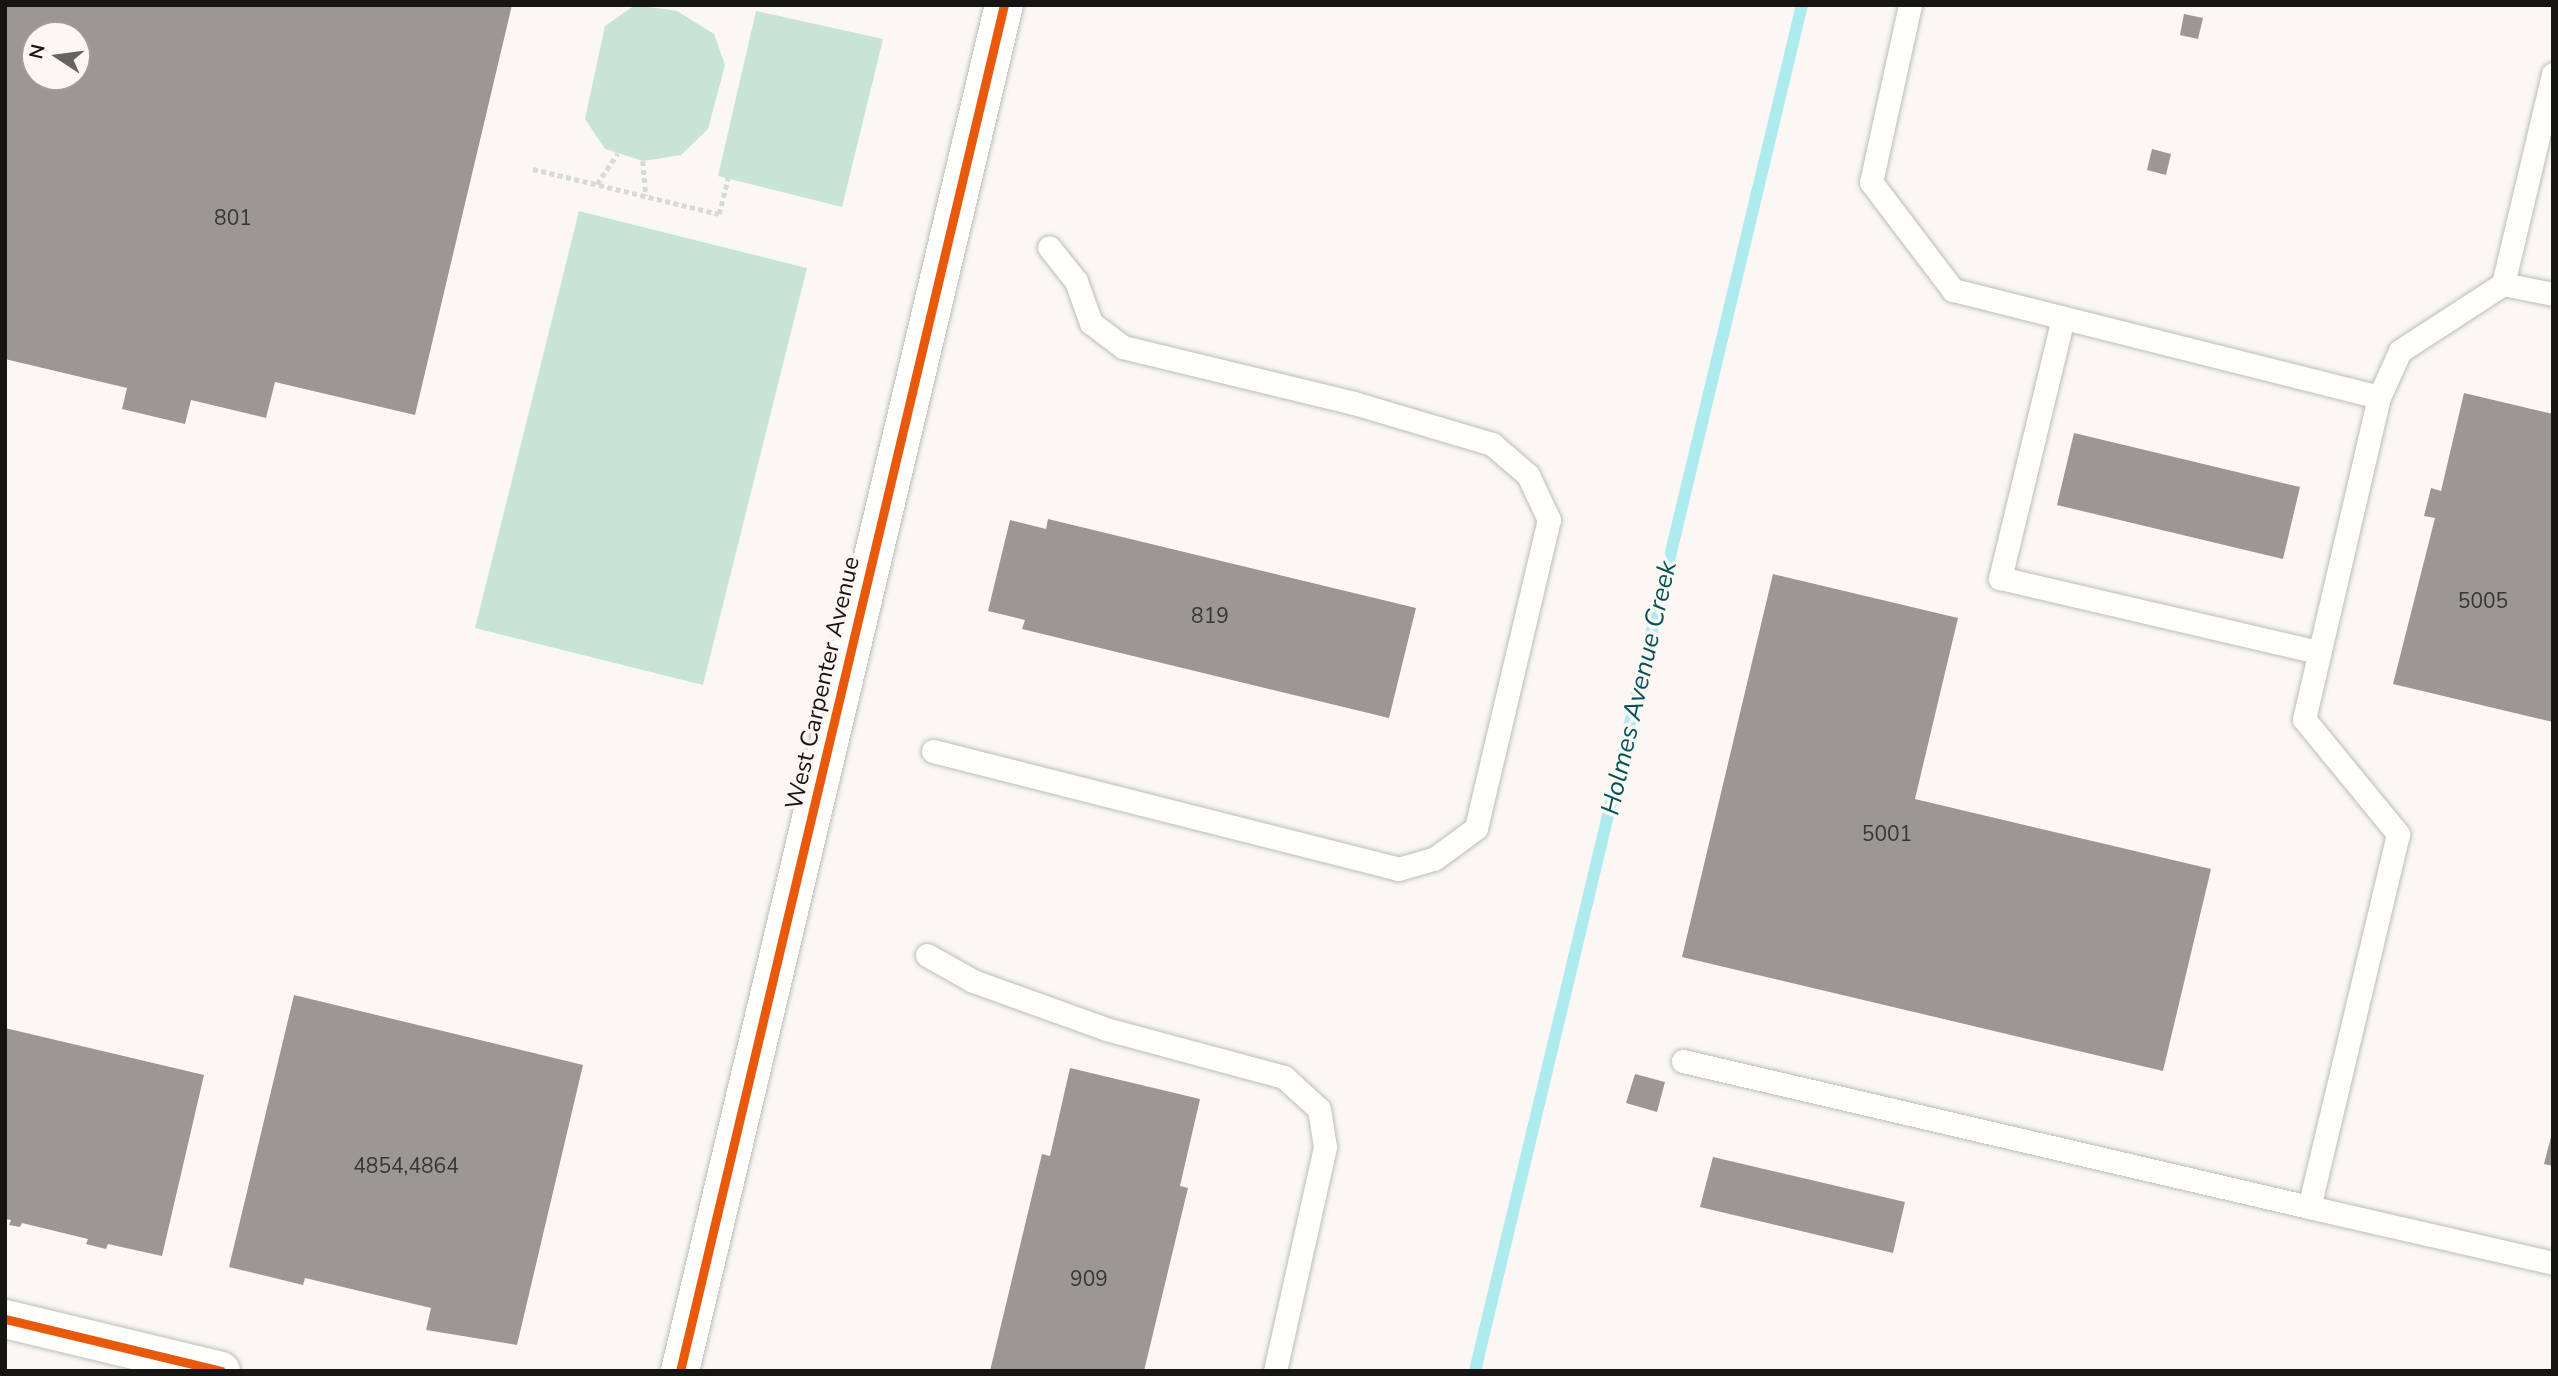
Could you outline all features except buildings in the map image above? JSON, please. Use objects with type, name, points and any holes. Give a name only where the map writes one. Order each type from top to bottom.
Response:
[{"type":"street","name":"West Carpenter Avenue","points":[[680,1371],[1003,5]]},
{"type":"street","points":[[5,1319],[221,1371]]},
{"type":"lane","points":[[1910,5],[1871,182],[1954,290],[2379,397]]},
{"type":"lane","points":[[2309,1208],[2398,834],[2304,719],[2379,397],[2400,351],[2503,284],[2553,74]]},
{"type":"lane","points":[[933,751],[1398,869],[1434,859],[1476,828],[1549,520],[1528,475],[1492,444],[1354,403],[1123,347],[1091,324],[1076,281],[1049,247]]},
{"type":"lane","points":[[2503,284],[2553,294]]},
{"type":"lane","points":[[2063,318],[2000,578],[2319,652]]},
{"type":"lane","points":[[927,955],[973,981],[1106,1030],[1284,1077],[1319,1109],[1325,1147],[1275,1371]]},
{"type":"lane","points":[[1684,1061],[2553,1264]]},
{"type":"path","points":[[597,184],[618,153]]},
{"type":"path","points":[[643,161],[646,196]]},
{"type":"path","points":[[533,169],[719,214],[728,178]]},
{"type":"green space","points":[[635,5],[677,11],[714,34],[725,65],[708,129],[681,155],[643,161],[605,149],[585,119],[605,26]]},
{"type":"green space","points":[[756,11],[883,39],[842,207],[718,176]]},
{"type":"green space","points":[[579,211],[807,268],[703,685],[475,628]]},
{"type":"waterway","name":"Holmes Avenue Creek","points":[[1475,1371],[1802,5]]},
{"type":"cycle path","points":[[680,1371],[1004,5]]},
{"type":"cycle path","points":[[5,1319],[221,1371]]}]
